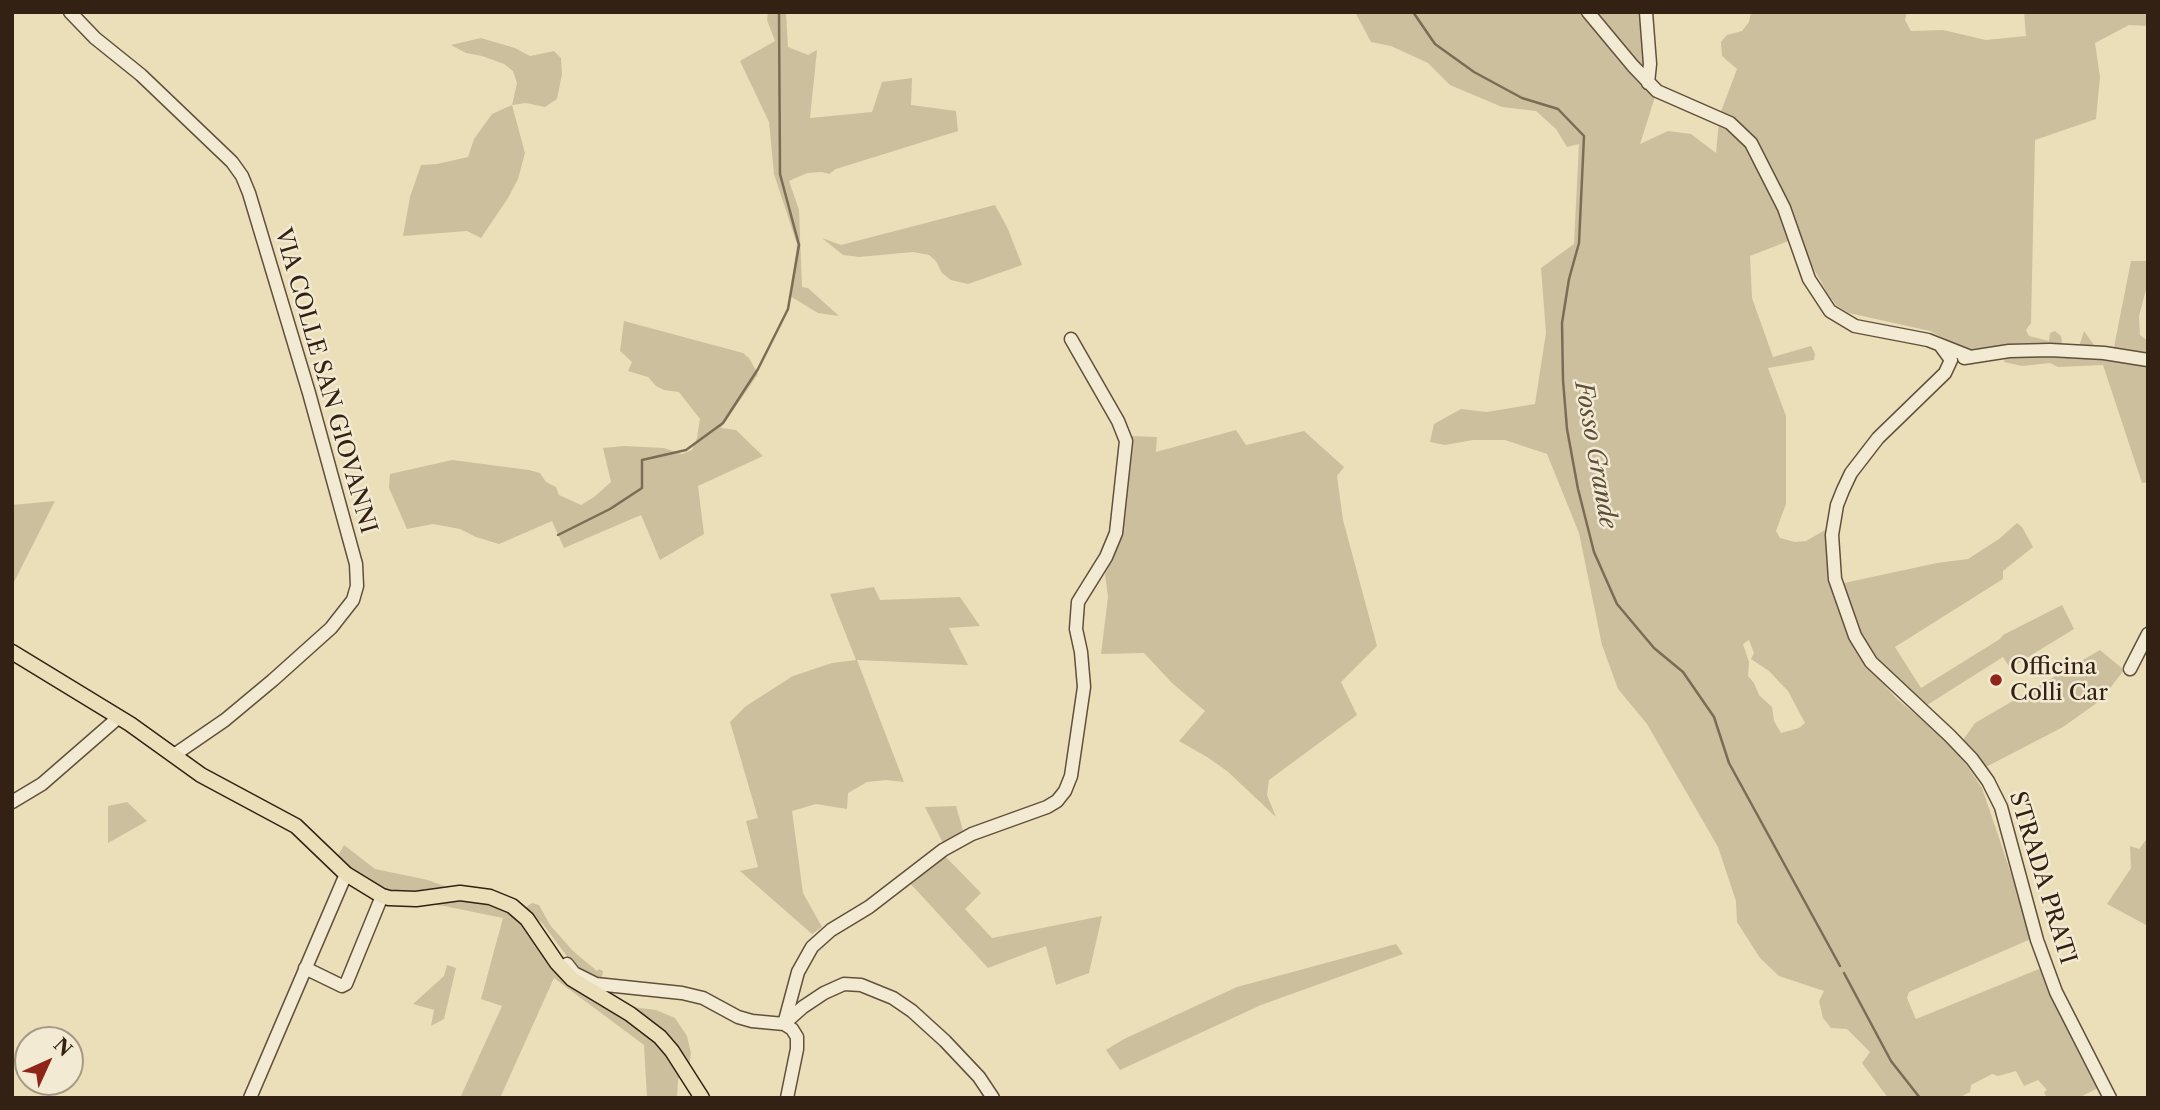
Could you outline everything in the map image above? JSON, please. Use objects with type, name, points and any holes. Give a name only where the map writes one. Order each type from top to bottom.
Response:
[{"type":"main road","points":[[12,652],[119,717],[201,775],[296,826],[346,874],[382,896],[416,899],[453,893],[477,895],[509,904],[527,919],[556,963],[572,979],[629,1014],[660,1037],[677,1057],[702,1098]]},
{"type":"street","name":"VIA COLLE SAN GIOVANNI","points":[[70,12],[95,38],[141,75],[232,162],[242,176],[309,393],[356,564],[357,586],[353,600],[331,628],[244,704],[174,755]]},
{"type":"street","points":[[1588,12],[1648,83],[1667,96],[1730,123],[1751,143],[1784,208],[1809,279],[1830,311],[1855,326],[1928,340],[1971,357]]},
{"type":"street","points":[[1646,12],[1650,64],[1648,83]]},
{"type":"street","points":[[784,1024],[797,972],[812,947],[831,930],[869,907],[958,841],[1047,807],[1057,802],[1065,791],[1071,776],[1084,687],[1076,629],[1078,602],[1106,557],[1116,533],[1126,441],[1118,421],[1071,339]]},
{"type":"street","points":[[1940,345],[1951,360],[2009,351],[2050,350],[2104,353],[2148,360]]},
{"type":"street","points":[[1941,378],[1971,357]]},
{"type":"street","name":"STRADA PRATI","points":[[1951,360],[1941,378],[1878,438],[1851,474],[1834,520],[1832,535],[1835,579],[1855,636],[1871,662],[1950,736],[1972,759],[1988,782],[2001,807],[2037,940],[2056,992],[2110,1098]]},
{"type":"street","points":[[2130,669],[2148,634]]},
{"type":"street","points":[[12,802],[42,784],[119,717]]},
{"type":"street","points":[[250,1098],[346,874]]},
{"type":"street","points":[[305,968],[342,986],[346,984],[382,896]]},
{"type":"street","points":[[527,919],[538,925],[575,973],[596,984],[682,993],[703,999],[738,1017],[784,1024],[792,1029],[797,1037],[797,1049],[787,1098]]},
{"type":"street","points":[[784,1024],[824,993],[845,984],[861,985],[893,998],[912,1011],[979,1077],[993,1098]]},
{"type":"shaded area","points":[[768,12],[786,12],[788,47],[808,55],[817,50],[810,118],[872,112],[882,82],[912,78],[911,105],[956,111],[958,131],[836,169],[829,174],[807,173],[789,181],[799,210],[802,287],[808,288],[839,316],[818,313],[790,296],[797,244],[774,174],[769,122],[740,61],[775,41],[767,20]]},
{"type":"shaded area","points":[[1355,12],[1583,12],[1655,97],[1640,144],[1668,131],[1691,134],[1716,153],[1719,122],[1743,143],[1755,160],[1791,240],[1750,256],[1752,298],[1773,357],[1811,346],[1815,354],[1814,360],[1768,368],[1786,416],[1786,504],[1776,531],[1780,538],[1795,542],[1806,541],[1827,529],[1846,628],[1863,661],[1896,698],[1946,740],[1982,788],[2033,938],[1909,992],[1907,998],[1916,1019],[2044,967],[2100,1087],[2078,1098],[2047,1098],[2044,1092],[2047,1090],[2038,1080],[2024,1086],[2016,1071],[1998,1076],[1992,1074],[1971,1085],[1970,1092],[1958,1098],[1888,1098],[1862,1063],[1870,1052],[1847,1029],[1831,1028],[1823,1018],[1819,1001],[1824,991],[1779,976],[1760,958],[1737,922],[1736,901],[1718,847],[1647,724],[1618,689],[1602,645],[1579,533],[1547,454],[1505,440],[1473,440],[1445,445],[1430,442],[1434,424],[1461,409],[1487,412],[1535,404],[1546,333],[1541,268],[1574,244],[1579,144],[1567,147],[1556,129],[1536,111],[1502,107],[1450,85],[1428,63],[1391,46],[1371,42]],"holes":[[[1749,640],[1754,653],[1751,659],[1769,671],[1788,691],[1805,723],[1799,728],[1781,733],[1774,721],[1772,707],[1759,695],[1748,676],[1749,662],[1743,644]]]},
{"type":"shaded area","points":[[1596,12],[1642,12],[1647,61],[1642,65],[1637,63]]},
{"type":"shaded area","points":[[1751,12],[1907,12],[1905,20],[1911,31],[1943,30],[1986,40],[2026,36],[2024,12],[2148,12],[2148,26],[2129,25],[2095,43],[2100,77],[2096,119],[2035,140],[2031,323],[2026,330],[2029,336],[2049,341],[2050,333],[2055,331],[2061,336],[2063,348],[2078,350],[2084,331],[2094,345],[2114,347],[2131,261],[2148,261],[2148,282],[2139,316],[2140,335],[2148,341],[2148,482],[2142,483],[2103,365],[2058,367],[2050,363],[2022,366],[2004,362],[2009,348],[1967,352],[1930,331],[1849,313],[1836,305],[1811,264],[1765,154],[1740,124],[1720,114],[1737,69],[1722,56],[1721,42],[1727,35],[1742,31],[1749,22]]},
{"type":"shaded area","points":[[481,38],[515,48],[530,56],[554,51],[561,58],[562,74],[557,99],[545,107],[526,103],[512,105],[517,83],[513,71],[504,64],[466,53],[451,45]]},
{"type":"shaded area","points":[[512,105],[525,153],[518,179],[481,238],[467,231],[403,236],[410,197],[421,165],[468,157],[474,139],[492,114]]},
{"type":"shaded area","points":[[995,205],[1022,265],[968,284],[951,280],[942,273],[936,261],[929,255],[913,252],[859,257],[843,255],[822,238],[841,245]]},
{"type":"shaded area","points":[[624,321],[743,353],[758,374],[721,428],[736,430],[763,456],[698,486],[704,534],[660,560],[641,515],[564,548],[552,521],[499,544],[460,529],[433,524],[407,529],[389,488],[390,474],[452,460],[529,470],[540,473],[546,482],[556,487],[559,495],[581,505],[611,482],[603,448],[664,448],[682,454],[692,450],[700,419],[679,392],[664,390],[648,377],[628,371],[632,362],[620,351]]},
{"type":"shaded area","points":[[1236,430],[1246,445],[1304,431],[1344,467],[1337,476],[1343,520],[1377,646],[1341,682],[1357,715],[1269,780],[1267,795],[1276,817],[1227,771],[1179,741],[1205,711],[1172,683],[1144,653],[1101,654],[1108,597],[1105,574],[1115,554],[1132,448],[1131,436],[1157,437],[1156,452]]},
{"type":"shaded area","points":[[55,501],[12,586],[12,505]]},
{"type":"shaded area","points":[[2017,523],[2033,547],[2003,571],[2003,579],[1895,647],[1921,688],[2003,635],[2062,605],[2074,629],[2010,668],[2003,657],[1924,707],[1889,674],[1872,652],[1857,626],[1844,583],[1968,559],[1999,539]]},
{"type":"shaded area","points":[[874,587],[880,600],[960,597],[980,626],[949,628],[968,665],[857,660],[904,782],[867,782],[848,793],[847,809],[816,804],[792,811],[803,893],[822,927],[812,934],[740,871],[758,867],[746,821],[758,818],[730,722],[746,706],[793,676],[832,663],[856,660],[830,594]]},
{"type":"shaded area","points":[[2100,650],[2124,670],[2101,700],[2063,727],[1984,768],[1963,740],[1975,723]]},
{"type":"shaded area","points":[[127,802],[147,821],[108,843],[108,806]]},
{"type":"shaded area","points":[[956,806],[964,834],[944,845],[925,807]]},
{"type":"shaded area","points":[[2148,837],[2148,926],[2107,904],[2131,868],[2130,846],[2139,849]]},
{"type":"shaded area","points":[[344,845],[375,869],[428,880],[508,910],[668,1053],[681,1073],[677,1098],[647,1098],[644,1045],[554,978],[500,1098],[460,1098],[502,1006],[481,999],[503,918],[444,906],[388,900],[337,857]]},
{"type":"shaded area","points":[[943,854],[981,893],[965,909],[992,938],[1102,916],[1089,973],[1056,985],[1046,946],[988,968],[908,881]]},
{"type":"shaded area","points":[[532,903],[539,905],[550,925],[573,951],[597,971],[603,971],[601,982],[572,963],[542,923],[523,909]]},
{"type":"shaded area","points":[[1396,944],[1403,954],[1261,1005],[1120,1070],[1106,1050],[1124,1039],[1237,987]]},
{"type":"shaded area","points":[[447,965],[456,968],[444,1019],[431,1026],[434,1010],[413,1004],[444,976]]},
{"type":"shaded area","points":[[625,1006],[656,1010],[675,1018],[687,1036],[691,1053],[689,1067]]},
{"type":"waterway","points":[[558,535],[610,509],[642,488],[642,460],[686,450],[723,423],[758,369],[788,309],[799,245],[780,174],[779,12]]},
{"type":"waterway","name":"Fosso Grande","points":[[1413,12],[1435,44],[1474,72],[1522,98],[1558,109],[1584,136],[1579,243],[1569,279],[1562,323],[1563,380],[1567,429],[1578,489],[1594,552],[1617,604],[1654,648],[1683,672],[1714,717],[1729,763],[1840,966]]},
{"type":"waterway","name":"Fosso Grande","points":[[1844,973],[1891,1061],[1920,1098]]},
{"type":"place","name":"Officina Colli Car","points":[[1996,680]]}]
